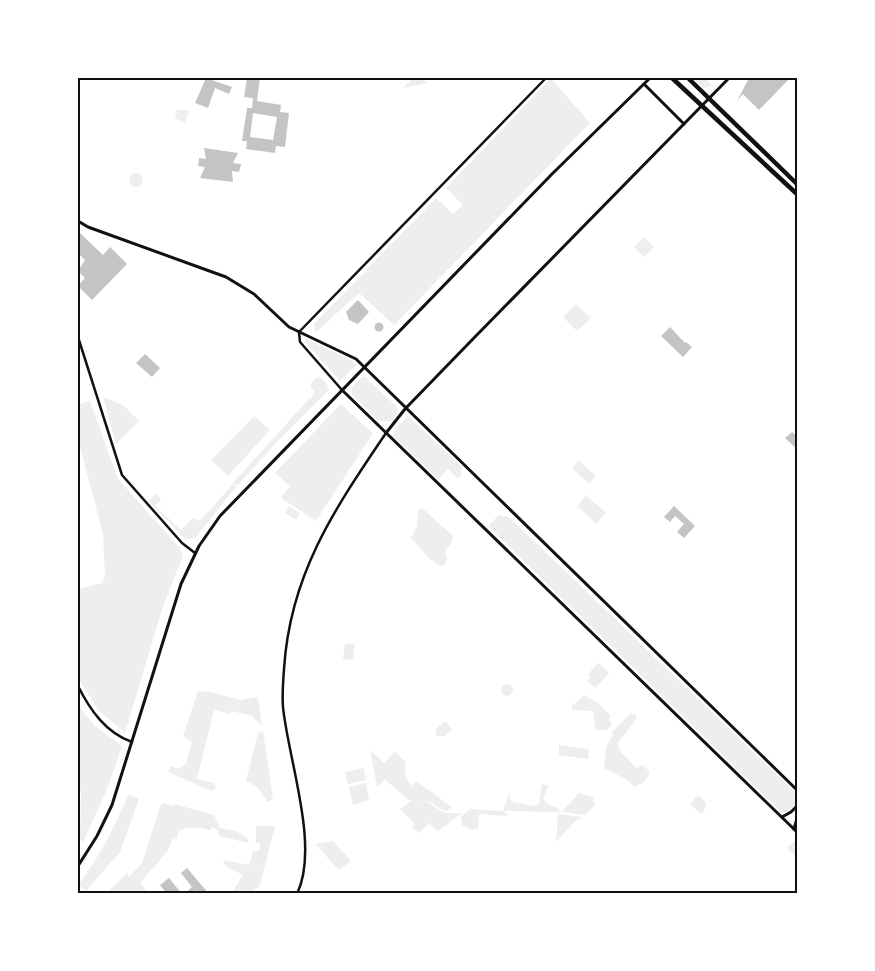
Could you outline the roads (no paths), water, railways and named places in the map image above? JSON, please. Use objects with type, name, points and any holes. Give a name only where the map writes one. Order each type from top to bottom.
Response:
[{"type":"main road","points":[[672,78],[798,195]]},
{"type":"main road","points":[[688,78],[798,185]]},
{"type":"street","points":[[546,78],[299,332],[300,342],[342,390],[798,832]]},
{"type":"street","points":[[78,866],[89,850],[112,805],[181,584],[195,553],[218,519],[552,174],[650,78]]},
{"type":"street","points":[[297,894],[303,873],[304,833],[283,693],[285,651],[294,604],[302,576],[315,548],[336,511],[386,433],[405,409],[729,78]]},
{"type":"street","points":[[644,84],[684,124]]},
{"type":"street","points":[[78,223],[226,278],[249,290],[289,327],[352,358],[798,791]]},
{"type":"street","points":[[78,337],[122,475],[152,511],[182,543],[195,553]]},
{"type":"street","points":[[78,686],[94,715],[119,735],[132,742]]},
{"type":"street","points":[[782,817],[798,805]]},
{"type":"street","points":[[794,829],[798,815]]}]
